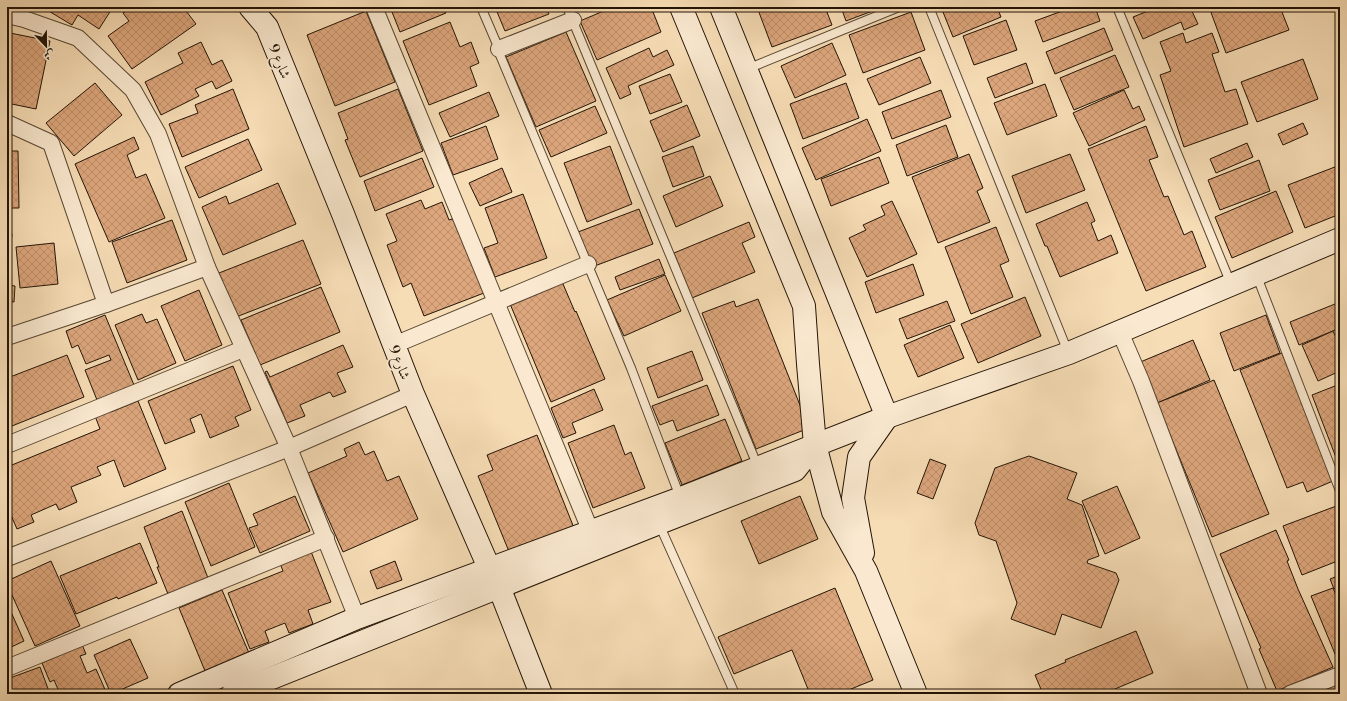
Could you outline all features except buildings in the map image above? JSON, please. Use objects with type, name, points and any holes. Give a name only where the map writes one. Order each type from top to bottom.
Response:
[{"type":"street","name":"شارع 9","points":[[250,7],[266,27],[343,214],[413,394],[495,578],[541,694]]},
{"type":"street","points":[[374,7],[591,532]]},
{"type":"street","points":[[681,7],[804,306],[815,445],[833,512],[866,571],[916,694]]},
{"type":"street","points":[[721,7],[887,417]]},
{"type":"street","points":[[499,49],[570,14]]},
{"type":"street","points":[[7,16],[24,19],[78,38],[133,90],[158,134],[207,267],[289,448],[357,618]]},
{"type":"street","points":[[7,123],[51,143],[106,304]]},
{"type":"street","points":[[232,694],[495,578],[591,532],[887,417],[1069,353],[1340,239]]},
{"type":"street","points":[[394,345],[588,264]]},
{"type":"street","points":[[7,336],[106,304],[207,267]]},
{"type":"street","points":[[1120,332],[1141,381],[1259,694]]},
{"type":"street","points":[[7,445],[243,348]]},
{"type":"street","points":[[7,558],[289,448],[413,394]]},
{"type":"street","points":[[866,571],[853,498],[859,457],[887,417]]},
{"type":"street","points":[[179,694],[357,618],[495,578],[659,523],[795,470],[815,445]]},
{"type":"street","points":[[7,668],[326,538]]},
{"type":"street","points":[[1290,694],[1340,675]]},
{"type":"lane","points":[[481,7],[631,368],[681,498]]},
{"type":"lane","points":[[747,70],[899,7]]},
{"type":"lane","points":[[929,7],[1069,353]]},
{"type":"lane","points":[[1117,7],[1232,284]]},
{"type":"lane","points":[[570,14],[758,467]]},
{"type":"lane","points":[[1256,274],[1340,492]]},
{"type":"lane","points":[[659,523],[735,694]]}]
